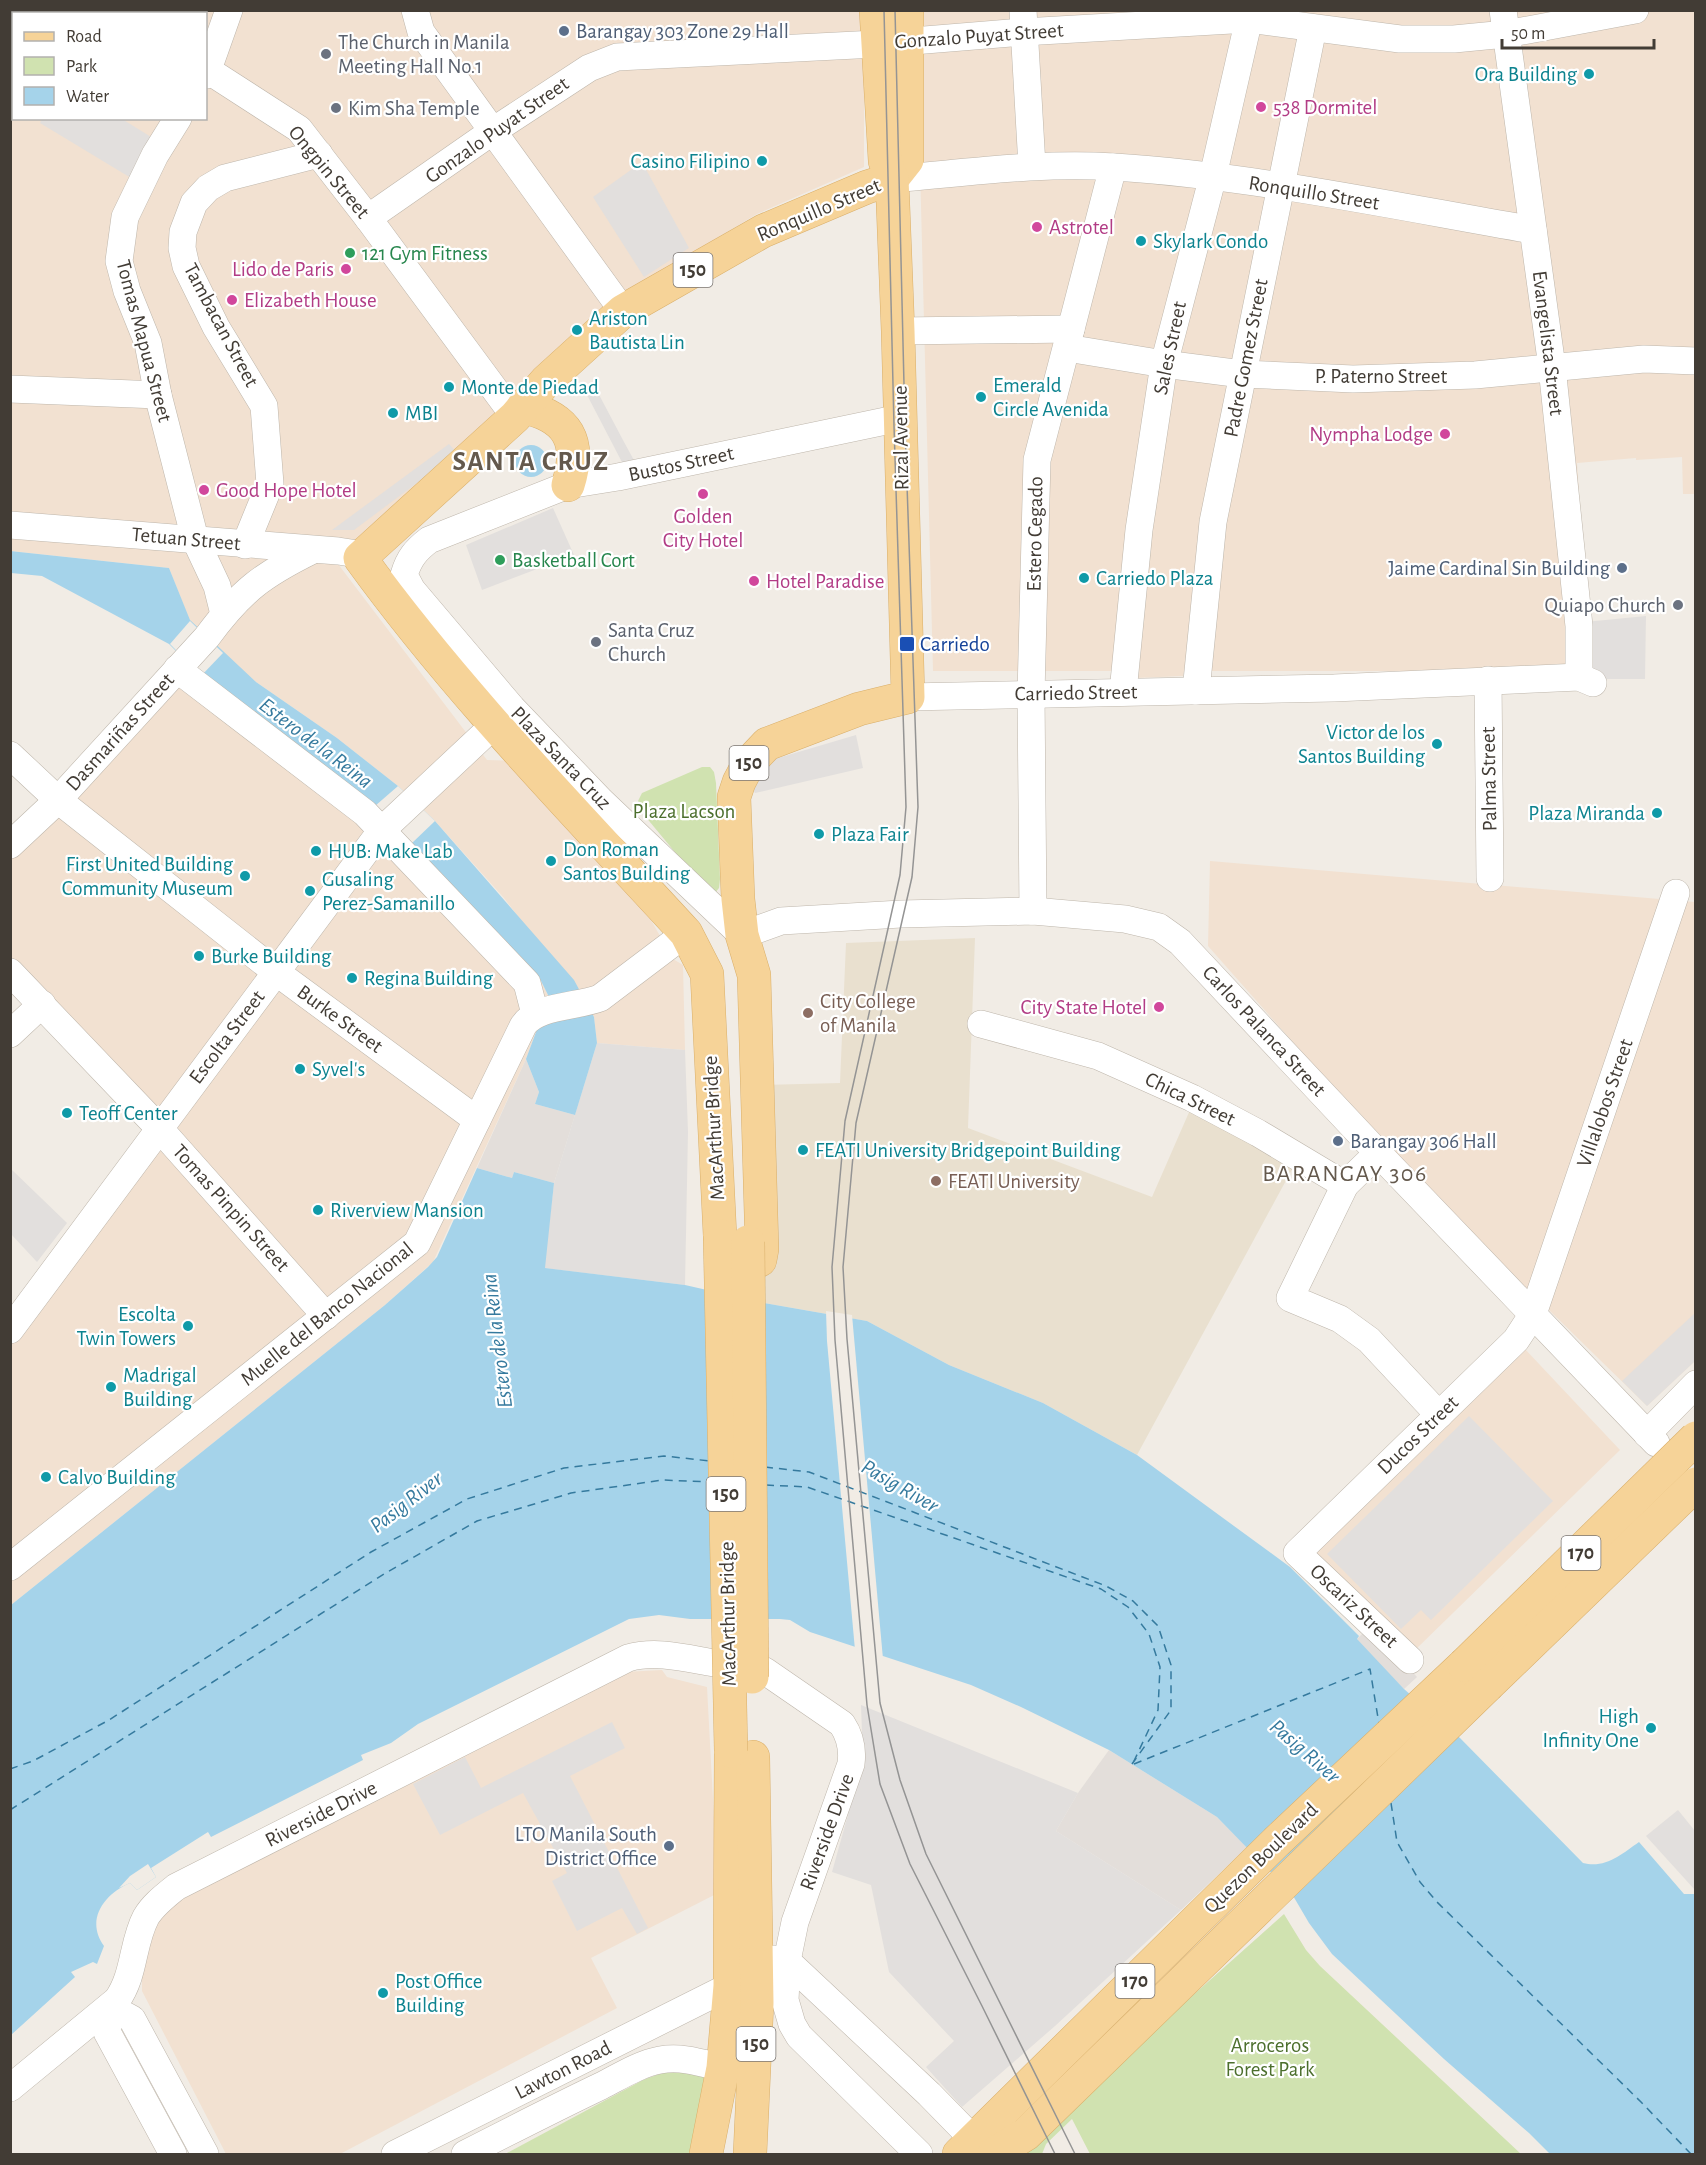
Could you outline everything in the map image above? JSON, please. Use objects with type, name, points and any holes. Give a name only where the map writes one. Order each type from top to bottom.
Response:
[{"type":"main road","points":[[876,10],[897,32],[907,160],[892,180]]},
{"type":"main road","name":"Ronquillo Street","points":[[360,558],[519,412],[546,381],[622,311],[763,231],[867,187],[892,180]]},
{"type":"main road","name":"Rizal Avenue","points":[[892,180],[908,697]]},
{"type":"main road","points":[[519,412],[544,411],[561,424],[572,443],[574,465],[568,485]]},
{"type":"main road","name":"Plaza Santa Cruz","points":[[360,558],[392,602],[503,717],[686,933]]},
{"type":"main road","name":"Carriedo Street","points":[[742,935],[738,898],[734,797],[739,782],[750,763],[767,744],[859,709],[908,697]]},
{"type":"main road","name":"MacArthur Bridge","points":[[686,933],[707,974],[733,1249]]},
{"type":"main road","name":"MacArthur Bridge","points":[[706,2154],[723,2068],[730,1986],[742,1751],[733,1249],[742,935]]},
{"type":"main road","name":"Quezon Boulevard","points":[[976,2150],[1071,2044],[1276,1842],[1464,1665],[1695,1438]]},
{"type":"main road","name":"Quezon Boulevard","points":[[976,2150],[1026,2134],[1695,1484]]},
{"type":"main road","name":"MacArthur Bridge","points":[[742,1751],[772,1958],[755,2054],[751,2144]]},
{"type":"street","points":[[207,71],[229,10]]},
{"type":"street","points":[[415,10],[421,32],[622,311]]},
{"type":"street","name":"Gonzalo Puyat Street","points":[[368,218],[589,68],[617,57],[1023,21],[1250,15],[1313,28],[1400,39],[1454,39],[1505,22],[1635,10]]},
{"type":"street","name":"Sales Street","points":[[1123,692],[1139,530],[1164,364],[1213,176],[1250,15]]},
{"type":"street","points":[[1023,21],[1032,166]]},
{"type":"street","name":"Evangelista Street","points":[[1505,22],[1552,367],[1578,626],[1586,680]]},
{"type":"street","name":"Padre Gomez Street","points":[[1196,691],[1213,522],[1313,28]]},
{"type":"street","name":"Ongpin Street","points":[[207,71],[299,129],[519,412]]},
{"type":"street","name":"Tomas Mapua Street","points":[[177,120],[155,155],[125,218],[119,261],[127,291],[148,343],[158,395],[195,539]]},
{"type":"street","name":"Tambacan Street","points":[[245,545],[270,484],[264,406],[216,327],[186,266],[182,248],[183,232],[194,203],[208,188],[225,178],[319,154]]},
{"type":"street","name":"Ronquillo Street","points":[[892,180],[1032,166],[1113,167],[1213,176],[1533,230]]},
{"type":"street","name":"Estero Cegado","points":[[1033,911],[1031,694],[1037,460],[1113,167]]},
{"type":"street","name":"P. Paterno Street","points":[[898,332],[1069,339],[1164,364],[1242,374],[1353,379],[1475,375],[1644,359],[1695,361]]},
{"type":"street","points":[[10,389],[158,395]]},
{"type":"street","name":"Bustos Street","points":[[407,563],[414,551],[429,540],[568,485],[618,477],[900,418]]},
{"type":"street","name":"Tetuan Street","points":[[10,525],[351,553],[360,558]]},
{"type":"street","points":[[195,539],[217,586],[224,614]]},
{"type":"street","name":"Dasmariñas Street","points":[[10,845],[58,800],[207,637],[249,587],[279,567],[313,550]]},
{"type":"street","name":"Plaza Santa Cruz","points":[[407,563],[404,574],[412,590],[503,717],[601,801],[742,935]]},
{"type":"street","points":[[181,665],[386,827],[527,983],[539,1013],[587,1004],[600,998],[686,933]]},
{"type":"street","name":"Carriedo Street","points":[[908,697],[1334,688],[1488,680],[1586,680]]},
{"type":"street","name":"Palma Street","points":[[1488,680],[1490,878]]},
{"type":"street","name":"Escolta Street","points":[[10,1330],[386,827],[503,717]]},
{"type":"street","name":"Burke Street","points":[[10,755],[58,800],[276,972],[477,1120]]},
{"type":"street","name":"Villalobos Street","points":[[1533,1314],[1676,893]]},
{"type":"street","name":"Carlos Palanca Street","points":[[742,935],[781,921],[901,914],[1033,911],[1125,920],[1159,927],[1180,942],[1652,1439],[1695,1384]]},
{"type":"street","name":"Tomas Pinpin Street","points":[[10,972],[159,1128],[326,1316]]},
{"type":"street","points":[[10,1034],[42,1004]]},
{"type":"street","name":"Muelle del Banco Nacional","points":[[10,1567],[417,1243],[523,1026],[539,1013]]},
{"type":"street","name":"Chica Street","points":[[981,1024],[1098,1056],[1192,1098],[1249,1128],[1345,1185]]},
{"type":"street","points":[[1378,1153],[1345,1185],[1290,1298],[1340,1319],[1369,1340],[1439,1415]]},
{"type":"street","name":"Ducos Street","points":[[1297,1553],[1516,1340],[1533,1314]]},
{"type":"street","name":"Oscariz Street","points":[[1297,1553],[1410,1660]]},
{"type":"street","name":"Riverside Drive","points":[[10,2088],[110,2007],[125,1989],[146,1918],[160,1900],[176,1887],[628,1658],[643,1654],[656,1654],[714,1663]]},
{"type":"street","name":"Riverside Drive","points":[[765,1671],[842,1724],[848,1733],[853,1752],[851,1764],[795,1922],[772,1958],[792,2024],[799,2037],[920,2154]]},
{"type":"street","points":[[772,1958],[929,2094],[976,2150]]},
{"type":"street","name":"Lawton Road","points":[[395,2154],[730,1986]]},
{"type":"street","points":[[173,2154],[106,2032],[110,2007],[132,2019],[205,2154]]},
{"type":"street","name":"Lawton Road","points":[[465,2154],[639,2067],[658,2061],[676,2059],[723,2068]]},
{"type":"shaded area","points":[[11,11],[864,11],[864,167],[757,214],[634,288],[335,560],[487,760],[514,761],[651,920],[673,959],[683,965],[685,1050],[597,1043],[594,1017],[504,898],[435,821],[398,786],[337,738],[256,682],[223,653],[190,621],[169,568],[11,551]]},
{"type":"shaded area","points":[[916,11],[1695,11],[1695,494],[1683,494],[1682,457],[1577,463],[1587,616],[1564,671],[1184,671],[1183,676],[1135,678],[1135,671],[933,671]]},
{"type":"shaded area","points":[[42,120],[124,120],[156,140],[131,178],[40,123]]},
{"type":"shaded area","points":[[642,162],[689,248],[644,277],[593,197]]},
{"type":"shaded area","points":[[596,389],[636,464],[624,466],[586,393]]},
{"type":"shaded area","points":[[449,444],[457,453],[354,530],[332,530]]},
{"type":"shaded area","points":[[553,508],[574,555],[482,590],[466,545]]},
{"type":"shaded area","points":[[1646,616],[1645,679],[1591,679],[1585,622]]},
{"type":"shaded area","points":[[185,660],[540,979],[549,997],[526,1059],[433,1262],[385,1305],[11,1605],[11,1330],[159,1128],[11,972],[11,845]]},
{"type":"shaded area","points":[[856,735],[863,768],[755,793],[749,782],[761,763]]},
{"type":"shaded area","points":[[1210,861],[1695,902],[1695,1361],[1647,1406],[1406,1170],[1208,946]]},
{"type":"shaded area","name":"FEATI University","points":[[975,938],[968,1128],[1152,1197],[1190,1110],[1295,1164],[1137,1455],[1043,1403],[949,1365],[867,1321],[764,1303],[761,1085],[840,1083],[846,943]]},
{"type":"shaded area","points":[[597,1043],[685,1050],[688,1132],[685,1285],[544,1268],[554,1183]]},
{"type":"shaded area","points":[[526,1059],[539,1092],[535,1104],[575,1115],[554,1183],[514,1172],[512,1178],[477,1168]]},
{"type":"shaded area","points":[[11,1169],[67,1223],[37,1262],[11,1234]]},
{"type":"shaded area","points":[[1695,1313],[1695,1361],[1647,1406],[1622,1381]]},
{"type":"shaded area","points":[[1523,1347],[1620,1450],[1412,1653],[1313,1552]]},
{"type":"shaded area","points":[[1469,1416],[1553,1501],[1431,1620],[1421,1610],[1401,1629],[1327,1554]]},
{"type":"shaded area","points":[[1370,1626],[1417,1677],[1404,1689],[1388,1673],[1380,1680],[1357,1639]]},
{"type":"shaded area","points":[[662,1670],[667,1677],[707,1687],[718,1893],[591,1958],[617,2008],[340,2154],[226,2154],[142,1991],[142,1967],[154,1927],[166,1908],[186,1893],[624,1672]]},
{"type":"shaded area","points":[[861,1705],[1078,1793],[1056,1831],[1181,1910],[1055,2026],[962,2107],[926,2067],[954,2041],[889,1972],[871,1885],[832,1872],[863,1761]]},
{"type":"shaded area","points":[[612,1722],[625,1748],[570,1776],[648,1928],[637,1934],[622,1908],[577,1931],[552,1881],[567,1873],[523,1793],[440,1835],[413,1784],[465,1757],[481,1788]]},
{"type":"shaded area","points":[[1109,1750],[1217,1817],[1247,1847],[1181,1910],[1056,1831],[1078,1793]]},
{"type":"shaded area","points":[[1678,1810],[1695,1831],[1695,1890],[1646,1836]]},
{"type":"green space","name":"Plaza Lacson","points":[[702,767],[710,767],[714,772],[716,783],[720,879],[719,888],[715,893],[703,886],[640,810],[638,801],[642,793]]},
{"type":"green space","name":"Arroceros Forest Park","points":[[1284,1914],[1306,1950],[1320,1966],[1521,2154],[1090,2154],[1072,2119],[1046,2144],[1042,2154],[1015,2154]]},
{"type":"green space","points":[[681,2066],[711,2075],[695,2154],[505,2154],[643,2080]]},
{"type":"water","points":[[531,445],[542,450],[547,461],[542,472],[531,477],[520,472],[515,461],[520,450]]},
{"type":"water","name":"Estero de la Reina","points":[[10,551],[169,568],[190,620],[256,682],[337,738],[398,786],[435,821],[574,980],[594,1017],[597,1043],[575,1115],[535,1104],[539,1092],[526,1059],[549,997],[540,979],[201,676],[169,644],[42,576],[11,573]]},
{"type":"water","points":[[477,1168],[512,1178],[514,1172],[554,1183],[545,1268],[685,1285],[764,1303],[867,1321],[949,1365],[1043,1403],[1137,1455],[1290,1567],[1359,1636],[1357,1639],[1404,1689],[1460,1738],[1583,1863],[1606,1862],[1620,1856],[1639,1842],[1684,1894],[1695,1894],[1695,2154],[1550,2154],[1332,1954],[1309,1923],[1292,1894],[1217,1817],[1109,1750],[1021,1707],[971,1685],[810,1632],[790,1620],[780,1619],[690,1619],[659,1615],[629,1619],[418,1724],[391,1743],[361,1755],[363,1760],[211,1837],[208,1832],[151,1868],[156,1877],[137,1890],[130,1883],[105,1901],[97,1918],[96,1927],[104,1946],[97,1964],[93,1962],[71,1972],[75,1977],[11,2035],[11,1605],[385,1305],[428,1267],[437,1257]]},
{"type":"pier","points":[[190,621],[223,653],[201,676],[170,644]]},
{"type":"pier","points":[[398,786],[435,821],[411,844],[375,806]]},
{"type":"pier","points":[[826,1311],[852,1315],[883,1659],[855,1650]]},
{"type":"pier","points":[[148,1864],[156,1877],[137,1890],[130,1883],[119,1888],[130,1876]]},
{"type":"ferry route","points":[[10,1769],[33,1761],[109,1720],[371,1552],[467,1499],[564,1468],[664,1456],[710,1461]]},
{"type":"ferry route","points":[[765,1467],[809,1472],[1106,1586],[1133,1601],[1158,1626],[1171,1665],[1171,1710],[1132,1764]]},
{"type":"ferry route","points":[[10,1810],[384,1574],[477,1521],[571,1493],[663,1480],[710,1482]]},
{"type":"ferry route","points":[[766,1485],[807,1487],[1101,1589],[1128,1607],[1149,1634],[1160,1667],[1158,1710],[1134,1761]]},
{"type":"ferry route","points":[[1134,1764],[1370,1669],[1379,1724]]},
{"type":"ferry route","points":[[1391,1803],[1397,1842],[1420,1882],[1437,1902],[1691,2154]]},
{"type":"tram line","points":[[884,10],[906,807],[900,875],[845,1121],[832,1267],[835,1340],[867,1705],[880,1784],[910,1864],[1055,2154]]},
{"type":"tram line","points":[[895,10],[905,426],[918,807],[912,877],[856,1123],[843,1267],[847,1339],[880,1703],[900,1780],[926,1854],[1075,2154]]},
{"type":"place","name":"Barangay 303 Zone 29 Hall","points":[[564,31]]},
{"type":"place","name":"The Church in Manila Meeting Hall No.1","points":[[326,54]]},
{"type":"place","name":"Ora Building","points":[[1589,74]]},
{"type":"place","name":"538 Dormitel","points":[[1261,107]]},
{"type":"place","name":"Kim Sha Temple","points":[[336,108]]},
{"type":"place","name":"Casino Filipino","points":[[762,161]]},
{"type":"place","name":"Astrotel","points":[[1037,227]]},
{"type":"place","name":"Skylark Condo","points":[[1141,241]]},
{"type":"place","name":"121 Gym Fitness","points":[[350,253]]},
{"type":"place","name":"Lido de Paris","points":[[346,269]]},
{"type":"place","name":"Elizabeth House","points":[[232,300]]},
{"type":"place","name":"Ariston Bautista Lin","points":[[577,330]]},
{"type":"place","name":"Monte de Piedad","points":[[449,387]]},
{"type":"place","name":"Emerald Circle Avenida","points":[[981,397]]},
{"type":"place","name":"MBI","points":[[393,413]]},
{"type":"place","name":"Nympha Lodge","points":[[1445,434]]},
{"type":"place","name":"Good Hope Hotel","points":[[204,490]]},
{"type":"place","name":"Golden City Hotel","points":[[703,494]]},
{"type":"place","name":"Basketball Cort","points":[[500,560]]},
{"type":"place","name":"Jaime Cardinal Sin Building","points":[[1622,568]]},
{"type":"place","name":"Carriedo Plaza","points":[[1084,578]]},
{"type":"place","name":"Hotel Paradise","points":[[754,581]]},
{"type":"place","name":"Quiapo Church","points":[[1678,605]]},
{"type":"place","name":"Santa Cruz Church","points":[[596,642]]},
{"type":"place","name":"Carriedo","points":[[907,644]]},
{"type":"place","name":"Victor de los Santos Building","points":[[1437,744]]},
{"type":"place","name":"Plaza Miranda","points":[[1657,813]]},
{"type":"place","name":"Plaza Fair","points":[[819,834]]},
{"type":"place","name":"HUB: Make Lab","points":[[316,851]]},
{"type":"place","name":"Don Roman Santos Building","points":[[551,861]]},
{"type":"place","name":"First United Building Community Museum","points":[[245,876]]},
{"type":"place","name":"Gusaling Perez-Samanillo","points":[[310,891]]},
{"type":"place","name":"Burke Building","points":[[199,956]]},
{"type":"place","name":"Regina Building","points":[[352,978]]},
{"type":"place","name":"City State Hotel","points":[[1159,1007]]},
{"type":"place","name":"City College of Manila","points":[[808,1013]]},
{"type":"place","name":"Syvel's","points":[[300,1069]]},
{"type":"place","name":"Teoff Center","points":[[67,1113]]},
{"type":"place","name":"Barangay 306 Hall","points":[[1338,1141]]},
{"type":"place","name":"FEATI University Bridgepoint Building","points":[[803,1150]]},
{"type":"place","name":"FEATI University","points":[[936,1181]]},
{"type":"place","name":"Riverview Mansion","points":[[318,1210]]},
{"type":"place","name":"Escolta Twin Towers","points":[[188,1326]]},
{"type":"place","name":"Madrigal Building","points":[[111,1387]]},
{"type":"place","name":"Calvo Building","points":[[46,1477]]},
{"type":"place","name":"High Infinity One","points":[[1651,1728]]},
{"type":"place","name":"LTO Manila South District Office","points":[[669,1846]]},
{"type":"place","name":"Post Office Building","points":[[383,1993]]},
{"type":"district","name":"SANTA CRUZ","points":[[531,461]]},
{"type":"district","name":"BARANGAY 306","points":[[1345,1174]]},
{"type":"water label","name":"Pasig River","points":[[900,1486]]},
{"type":"water label","name":"Pasig River","points":[[406,1502]]},
{"type":"water label","name":"Pasig River","points":[[1305,1751]]}]
